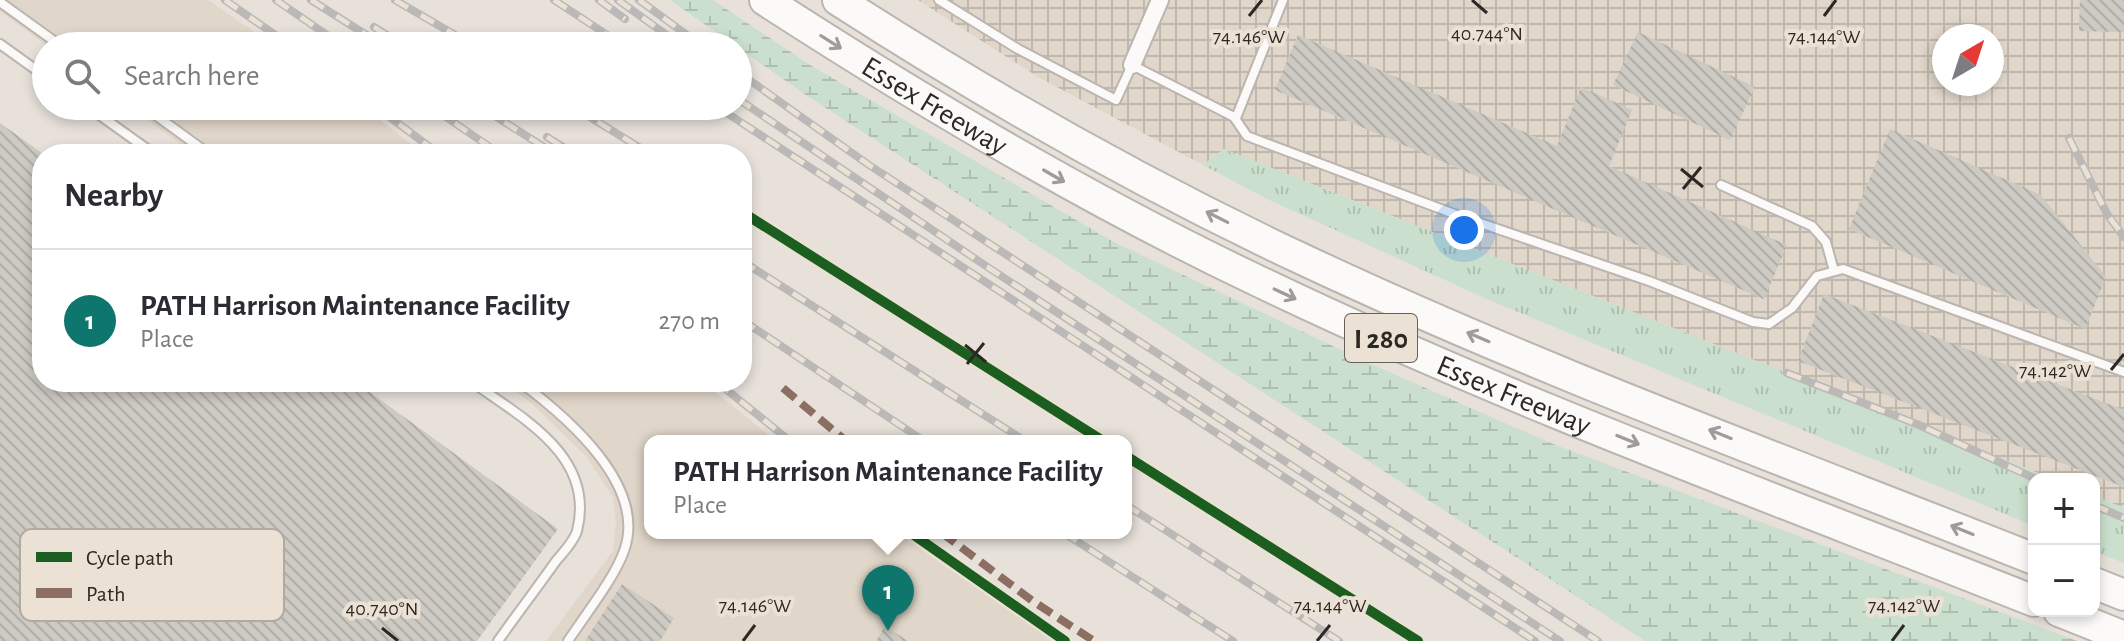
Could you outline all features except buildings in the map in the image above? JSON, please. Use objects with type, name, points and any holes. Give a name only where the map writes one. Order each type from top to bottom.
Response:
[{"type":"highway","name":"Essex Freeway","points":[[765,0],[920,98],[1042,169],[1254,279],[1482,382],[2028,599]]},
{"type":"highway","name":"Essex Freeway","points":[[838,0],[1061,135],[1299,258],[1531,359],[2028,557]]},
{"type":"highway","points":[[2100,585],[2124,595]]},
{"type":"highway","points":[[2074,617],[2124,637]]},
{"type":"street","points":[[1132,65],[1160,0]]},
{"type":"lane","points":[[939,0],[1018,49],[1116,100],[1132,65],[1234,117],[1247,136],[1457,215],[1649,281],[1753,322],[1769,324],[1792,308],[1817,276],[1843,269],[2124,372]]},
{"type":"lane","points":[[1234,117],[1283,0]]},
{"type":"lane","points":[[0,2],[42,32]]},
{"type":"lane","points":[[0,44],[32,67]]},
{"type":"lane","points":[[107,120],[140,144]]},
{"type":"lane","points":[[162,120],[195,144]]},
{"type":"lane","points":[[1721,185],[1812,226],[1826,242],[1834,271]]},
{"type":"lane","points":[[486,392],[541,432],[558,450],[575,474],[579,503],[577,533],[498,641]]},
{"type":"lane","points":[[532,392],[593,450],[619,487],[628,513],[628,535],[622,556],[568,641]]},
{"type":"shaded area","points":[[0,0],[208,0],[255,32],[32,32],[32,35],[0,11]]},
{"type":"shaded area","points":[[918,0],[2124,0],[2124,508],[2100,498],[2100,473],[2038,473],[1224,149],[1203,165],[1038,77]]},
{"type":"shaded area","points":[[147,120],[380,120],[411,144],[180,144]]},
{"type":"shaded area","points":[[516,392],[715,392],[769,435],[644,435],[644,539],[909,539],[1056,641],[546,641],[613,551],[616,523],[613,497],[586,456]]},
{"type":"green space","points":[[670,0],[713,0],[810,65],[1114,242],[1362,360],[1553,444],[2077,641],[1645,641],[806,95],[752,57],[752,32],[716,32]]},
{"type":"green space","points":[[1224,149],[2038,473],[2028,473],[2028,524],[1489,300],[1267,199],[1203,165]]},
{"type":"green space","points":[[2100,498],[2124,508],[2124,563],[2100,553]]},
{"type":"railway","points":[[225,0],[271,32]]},
{"type":"railway","points":[[276,0],[323,32]]},
{"type":"railway","points":[[311,0],[362,32]]},
{"type":"railway","points":[[395,0],[450,32]]},
{"type":"railway","points":[[554,0],[603,32]]},
{"type":"railway","points":[[599,0],[625,19]]},
{"type":"railway","points":[[618,0],[663,32]]},
{"type":"railway","points":[[639,0],[683,32]]},
{"type":"railway","points":[[374,27],[382,32]]},
{"type":"railway","points":[[752,82],[869,165],[1598,641]]},
{"type":"railway","points":[[752,108],[986,266],[1560,641]]},
{"type":"railway","points":[[394,120],[426,144]]},
{"type":"railway","points":[[450,120],[485,144]]},
{"type":"railway","points":[[501,120],[539,144]]},
{"type":"railway","points":[[595,120],[634,144]]},
{"type":"railway","points":[[737,120],[1535,641]]},
{"type":"railway","points":[[547,137],[558,144]]},
{"type":"railway","points":[[2069,138],[2107,214],[2124,237]]},
{"type":"railway","points":[[752,218],[1094,435]]},
{"type":"railway","points":[[752,267],[1016,435]]},
{"type":"railway","points":[[752,327],[915,435]]},
{"type":"railway","points":[[1787,373],[1919,425],[2028,475]]},
{"type":"railway","points":[[729,392],[783,435]]},
{"type":"railway","points":[[1132,460],[1418,641]]},
{"type":"railway","points":[[2100,508],[2124,518]]},
{"type":"railway","points":[[1132,509],[1339,641]]},
{"type":"railway","points":[[920,539],[1065,641]]},
{"type":"railway","points":[[1073,539],[1233,641]]},
{"type":"marked path","points":[[783,388],[839,435]]},
{"type":"marked path","points":[[950,539],[1034,602],[1094,641]]},
{"type":"cycle path","points":[[752,218],[1094,435]]},
{"type":"cycle path","points":[[1132,460],[1418,641]]},
{"type":"cycle path","points":[[920,539],[1065,641]]},
{"type":"place","name":"PATH Harrison Maintenance Facility","points":[[888,631]]}]
